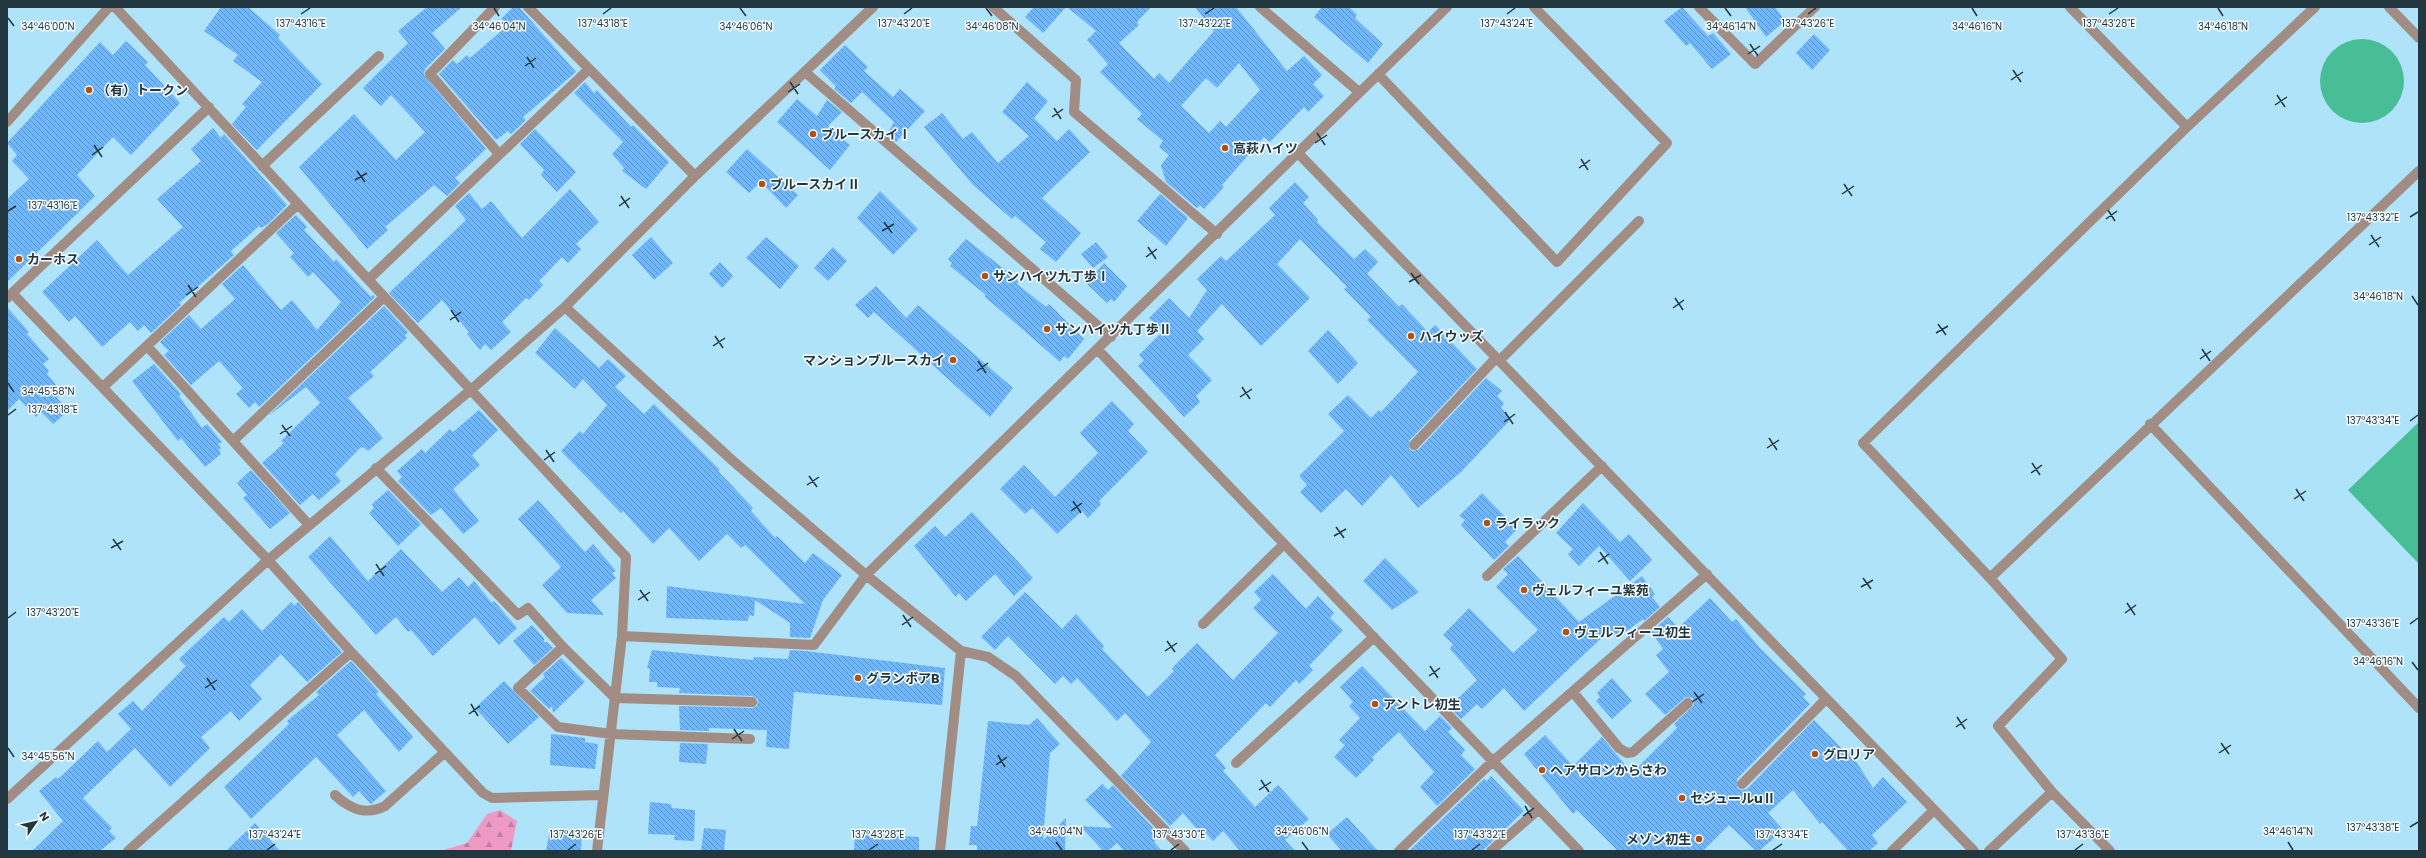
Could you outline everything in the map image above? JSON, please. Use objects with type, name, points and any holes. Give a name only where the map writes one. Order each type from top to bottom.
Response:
[{"type":"street","points":[[7,122],[109,7]]},
{"type":"street","points":[[115,7],[209,107],[297,205],[369,279],[469,390],[626,557],[622,636],[597,851]]},
{"type":"street","points":[[496,7],[430,74],[499,154]]},
{"type":"street","points":[[528,7],[695,176]]},
{"type":"street","points":[[7,799],[268,560],[565,307],[695,176],[872,7]]},
{"type":"street","points":[[993,7],[1076,80],[1074,112],[1216,234]]},
{"type":"street","points":[[1260,7],[1359,92]]},
{"type":"street","points":[[622,636],[814,645],[866,575],[1098,350],[1447,7]]},
{"type":"street","points":[[1378,74],[1557,262],[1667,142],[1534,7]]},
{"type":"street","points":[[1699,7],[1755,64],[1815,7]]},
{"type":"street","points":[[2070,7],[2187,127]]},
{"type":"street","points":[[2110,851],[2052,792],[1998,726],[2062,659],[1990,578],[1862,443],[2187,127],[2315,7]]},
{"type":"street","points":[[2389,7],[2419,38]]},
{"type":"street","points":[[262,166],[379,56]]},
{"type":"street","points":[[369,279],[589,69]]},
{"type":"street","points":[[805,72],[1111,337]]},
{"type":"street","points":[[209,107],[10,295],[103,387],[268,560],[351,652],[483,793],[492,798],[603,795]]},
{"type":"street","points":[[1298,153],[1707,574],[1933,811],[1974,851]]},
{"type":"street","points":[[1990,578],[2150,424],[2419,171]]},
{"type":"street","points":[[103,387],[297,205]]},
{"type":"street","points":[[1414,445],[1498,359],[1639,221]]},
{"type":"street","points":[[233,441],[384,297]]},
{"type":"street","points":[[565,307],[733,461],[866,575],[961,651],[988,657],[1016,676],[1185,851]]},
{"type":"street","points":[[147,346],[309,525]]},
{"type":"street","points":[[1098,350],[1579,851]]},
{"type":"street","points":[[2150,424],[2419,708]]},
{"type":"street","points":[[1487,576],[1602,466]]},
{"type":"street","points":[[376,468],[518,615],[528,608],[563,647],[615,698],[752,702]]},
{"type":"street","points":[[1203,624],[1284,544]]},
{"type":"street","points":[[1399,851],[1492,762],[1707,574]]},
{"type":"street","points":[[1236,763],[1374,637]]},
{"type":"street","points":[[563,647],[518,688],[558,727],[611,734],[750,739]]},
{"type":"street","points":[[940,851],[961,651]]},
{"type":"street","points":[[128,851],[351,652]]},
{"type":"street","points":[[1573,692],[1619,748],[1627,753],[1633,752],[1688,703]]},
{"type":"street","points":[[1742,784],[1826,699]]},
{"type":"street","points":[[335,795],[345,804],[357,810],[376,811],[385,806],[445,752]]},
{"type":"street","points":[[1989,851],[2052,792]]},
{"type":"street","points":[[1491,851],[1538,810]]},
{"type":"street","points":[[1892,851],[1933,811]]},
{"type":"green space","points":[[500,810],[517,821],[511,851],[440,851],[467,843],[487,814]]},
{"type":"shaded area","points":[[2362,39],[2378,42],[2392,51],[2401,65],[2404,81],[2401,97],[2392,111],[2378,120],[2362,123],[2346,120],[2332,111],[2323,97],[2320,81],[2323,65],[2332,51],[2346,42]]},
{"type":"shaded area","points":[[2419,422],[2419,564],[2348,490]]},
{"type":"building","points":[[221,7],[248,7],[280,35],[278,38],[322,84],[257,150],[232,124],[246,107],[242,104],[262,82],[233,61],[238,55],[204,31]]},
{"type":"building","points":[[427,7],[462,7],[432,33],[445,49],[425,69],[424,75],[486,149],[455,178],[460,183],[447,196],[434,185],[385,227],[388,230],[367,249],[299,167],[354,114],[396,160],[425,132],[391,95],[381,106],[363,88],[408,43],[398,31]]},
{"type":"building","points":[[513,7],[519,7],[576,72],[523,117],[526,120],[511,134],[508,131],[496,140],[439,74],[453,60],[457,64],[467,55],[470,58],[507,26],[501,19]]},
{"type":"building","points":[[1034,7],[1066,7],[1043,33],[1025,17]]},
{"type":"building","points":[[1067,7],[1151,7],[1137,22],[1139,25],[1119,43],[1154,79],[1159,73],[1169,83],[1214,31],[1195,7],[1236,7],[1287,71],[1304,56],[1322,75],[1313,84],[1324,96],[1308,112],[1304,107],[1270,142],[1264,137],[1222,185],[1224,187],[1204,209],[1200,205],[1197,208],[1166,182],[1161,165],[1169,155],[1159,147],[1163,141],[1137,119],[1142,114],[1100,72],[1108,64],[1087,40],[1096,31]],"holes":[[[1239,63],[1260,90],[1226,127],[1220,121],[1209,133],[1181,106],[1206,78],[1217,88]]]},
{"type":"building","points":[[1322,7],[1349,7],[1357,15],[1355,18],[1383,44],[1368,63],[1314,17]]},
{"type":"building","points":[[1682,7],[1708,36],[1713,33],[1731,54],[1712,69],[1690,43],[1686,46],[1664,21]]},
{"type":"building","points":[[1745,7],[1775,7],[1785,21],[1766,37]]},
{"type":"building","points":[[1814,34],[1830,50],[1812,70],[1796,53]]},
{"type":"building","points":[[126,41],[148,62],[145,65],[180,103],[131,155],[113,137],[77,175],[95,196],[7,282],[7,199],[29,179],[12,161],[17,155],[7,143],[100,42],[113,55]]},
{"type":"building","points":[[845,45],[868,67],[864,71],[893,97],[900,89],[925,111],[896,142],[887,135],[894,122],[862,92],[851,103],[834,89],[836,86],[820,70]]},
{"type":"building","points":[[585,82],[594,93],[597,90],[631,127],[633,125],[669,162],[646,189],[622,171],[624,168],[612,154],[623,142],[574,93]]},
{"type":"building","points":[[1027,82],[1048,101],[1034,118],[1057,141],[1069,129],[1090,152],[1042,198],[1081,233],[1056,262],[1040,249],[1046,242],[1015,216],[1012,219],[973,185],[924,127],[942,113],[963,139],[972,132],[998,163],[1029,136],[1002,112]]},
{"type":"building","name":"ブルースカイⅠ","points":[[797,99],[817,116],[827,100],[842,112],[828,126],[850,145],[830,170],[777,122]]},
{"type":"building","points":[[213,128],[221,138],[224,134],[287,205],[268,224],[261,228],[259,226],[231,251],[234,255],[179,303],[181,305],[151,333],[144,325],[138,331],[130,322],[102,347],[75,316],[69,322],[42,292],[97,240],[128,275],[183,227],[157,199],[201,161],[191,149]]},
{"type":"building","points":[[535,129],[576,172],[557,192],[541,175],[544,170],[520,144]]},
{"type":"building","name":"ブルースカイⅡ","points":[[747,149],[798,195],[786,208],[761,182],[749,193],[726,172]]},
{"type":"building","points":[[1295,182],[1309,197],[1303,203],[1318,220],[1317,222],[1354,259],[1365,249],[1378,262],[1367,274],[1399,307],[1402,304],[1428,332],[1435,325],[1477,369],[1409,441],[1409,449],[1413,451],[1419,449],[1486,378],[1502,391],[1497,396],[1504,403],[1501,408],[1511,419],[1461,472],[1418,508],[1391,475],[1362,506],[1346,489],[1321,513],[1300,492],[1307,485],[1299,476],[1344,431],[1328,414],[1348,395],[1371,418],[1379,410],[1381,412],[1418,372],[1367,320],[1371,317],[1344,289],[1347,287],[1300,239],[1277,264],[1310,298],[1261,346],[1222,304],[1197,331],[1204,339],[1188,355],[1212,380],[1196,396],[1200,402],[1184,417],[1138,366],[1144,360],[1139,355],[1162,332],[1149,318],[1169,298],[1189,318],[1207,290],[1197,279],[1221,256],[1226,261],[1275,215],[1269,208]]},
{"type":"building","points":[[570,189],[599,222],[576,244],[581,249],[568,263],[562,257],[539,281],[543,285],[529,300],[526,298],[502,322],[511,332],[491,350],[485,344],[480,350],[467,334],[469,332],[442,300],[418,323],[389,293],[466,220],[455,206],[469,193],[482,209],[491,201],[522,238]]},
{"type":"building","points":[[880,191],[918,229],[893,255],[857,218]]},
{"type":"building","points":[[1160,194],[1188,218],[1166,246],[1137,221]]},
{"type":"building","points":[[296,215],[307,227],[304,230],[334,262],[336,259],[371,297],[373,295],[375,297],[259,407],[255,402],[249,408],[236,394],[243,388],[219,361],[191,385],[164,355],[169,351],[160,342],[189,315],[201,329],[235,299],[222,284],[243,265],[281,310],[292,300],[317,330],[341,302],[313,272],[308,277],[290,257],[294,253],[276,233]]},
{"type":"building","points":[[651,237],[673,263],[654,280],[632,255]]},
{"type":"building","points":[[766,237],[799,266],[780,289],[746,258]]},
{"type":"building","points":[[966,239],[1019,281],[1017,284],[1046,307],[1049,304],[1084,339],[1068,359],[1064,356],[1060,362],[984,296],[986,295],[950,266],[952,263],[948,259]]},
{"type":"building","points":[[1096,242],[1108,257],[1093,268],[1081,254]]},
{"type":"building","points":[[833,247],[847,261],[828,281],[814,268]]},
{"type":"building","points":[[720,262],[733,276],[722,288],[709,274]]},
{"type":"building","points":[[1104,263],[1127,286],[1114,302],[1111,299],[1107,303],[1086,283]]},
{"type":"building","name":"マンションブルースカイ","points":[[876,286],[906,318],[918,305],[1013,388],[990,417],[874,312],[868,318],[855,305]]},
{"type":"building","points":[[384,306],[408,332],[405,335],[407,338],[370,372],[374,376],[348,398],[383,438],[368,451],[363,447],[360,448],[335,474],[341,481],[319,500],[313,494],[300,505],[262,463],[284,443],[281,441],[320,403],[306,387],[267,417]]},
{"type":"building","points":[[7,307],[29,332],[27,334],[49,359],[43,364],[49,371],[47,374],[62,392],[57,398],[68,411],[53,424],[41,412],[36,417],[19,399],[7,411]]},
{"type":"building","points":[[555,328],[599,368],[608,359],[626,376],[615,387],[644,414],[654,404],[720,470],[718,471],[753,508],[751,511],[775,538],[777,536],[805,563],[813,553],[842,575],[823,600],[810,638],[790,637],[790,623],[755,600],[754,616],[749,615],[748,621],[666,618],[667,586],[805,604],[745,545],[741,548],[727,534],[699,561],[669,528],[653,544],[623,511],[621,513],[561,451],[580,431],[583,434],[607,405],[583,379],[575,389],[535,353]]},
{"type":"building","points":[[1328,330],[1358,363],[1338,384],[1308,351]]},
{"type":"building","points":[[154,364],[181,394],[179,396],[202,428],[207,424],[222,442],[218,444],[221,448],[219,450],[221,454],[205,467],[181,438],[178,441],[132,381]]},
{"type":"building","points":[[1112,401],[1134,424],[1128,431],[1148,452],[1099,501],[1101,504],[1088,518],[1082,511],[1057,534],[1032,508],[1025,514],[1000,489],[1024,465],[1055,497],[1098,453],[1080,433]]},
{"type":"building","points":[[479,410],[498,430],[472,455],[480,465],[453,489],[479,521],[463,534],[441,508],[431,515],[398,481],[402,477],[397,471],[422,449],[425,453],[450,429],[453,432]]},
{"type":"building","points":[[251,470],[290,513],[270,529],[243,498],[247,495],[237,483]]},
{"type":"building","points":[[388,490],[421,524],[398,546],[369,513],[374,508],[372,504]]},
{"type":"building","name":"ライラック","points":[[1482,493],[1517,529],[1505,542],[1509,546],[1494,560],[1461,525],[1465,520],[1459,516]]},
{"type":"building","points":[[538,500],[585,552],[593,544],[616,571],[612,573],[616,578],[591,600],[604,615],[567,613],[542,585],[561,567],[518,519]]},
{"type":"building","points":[[1583,503],[1620,542],[1629,534],[1652,560],[1630,581],[1599,546],[1579,566],[1568,554],[1573,549],[1556,533]]},
{"type":"building","points":[[972,512],[1033,578],[1014,596],[995,574],[966,601],[959,593],[956,597],[914,546],[935,526],[945,537]]},
{"type":"building","points":[[330,536],[368,581],[401,549],[442,592],[459,577],[468,587],[474,581],[492,603],[494,601],[517,628],[499,645],[475,617],[433,656],[411,630],[408,632],[396,617],[376,635],[308,557]]},
{"type":"building","points":[[1518,556],[1579,622],[1642,576],[1655,594],[1652,597],[1660,607],[1644,621],[1643,619],[1616,639],[1610,630],[1524,711],[1504,688],[1482,709],[1477,704],[1461,719],[1449,707],[1477,680],[1450,649],[1453,644],[1443,635],[1469,608],[1513,653],[1538,630],[1496,587],[1508,574],[1503,569]]},
{"type":"building","points":[[1385,558],[1419,592],[1392,610],[1363,581]]},
{"type":"building","points":[[1273,574],[1306,609],[1318,596],[1334,613],[1330,618],[1343,630],[1309,666],[1313,670],[1299,684],[1296,680],[1270,707],[1266,703],[1215,755],[1226,768],[1223,771],[1255,807],[1278,785],[1309,819],[1285,840],[1295,851],[1240,851],[1223,831],[1213,841],[1203,830],[1200,833],[1183,813],[1170,826],[1121,776],[1151,742],[1125,713],[1117,721],[1077,678],[1071,684],[1063,676],[1055,684],[1008,636],[995,650],[981,637],[1025,592],[1062,629],[1076,614],[1104,646],[1102,649],[1148,697],[1174,671],[1172,668],[1197,643],[1233,680],[1278,633],[1253,608],[1261,600],[1254,592]]},
{"type":"building","points":[[1710,598],[1732,622],[1736,619],[1759,647],[1806,694],[1803,697],[1810,704],[1737,779],[1737,788],[1741,790],[1747,789],[1814,720],[1847,754],[1850,752],[1873,788],[1883,777],[1907,802],[1872,835],[1878,843],[1869,851],[1848,851],[1822,822],[1820,824],[1793,790],[1768,813],[1783,830],[1759,851],[1756,851],[1729,825],[1703,851],[1618,851],[1577,810],[1573,814],[1524,754],[1545,735],[1573,766],[1602,737],[1632,773],[1677,728],[1674,724],[1694,705],[1693,698],[1686,697],[1665,715],[1645,694],[1669,672],[1656,655],[1663,649],[1651,632],[1668,617],[1678,628]]},
{"type":"building","points":[[291,602],[294,606],[298,602],[342,652],[307,682],[281,654],[250,685],[262,699],[239,721],[231,711],[201,737],[210,748],[170,787],[135,748],[83,798],[112,828],[109,831],[116,838],[100,851],[32,851],[63,821],[39,791],[56,777],[58,779],[98,741],[107,752],[131,729],[118,714],[133,701],[142,711],[186,666],[179,659],[224,617],[229,622],[242,609],[262,631]]},
{"type":"building","points":[[532,625],[544,638],[544,642],[547,642],[553,648],[534,665],[513,641]]},
{"type":"building","points":[[652,650],[753,660],[754,657],[788,659],[790,650],[945,668],[942,705],[794,692],[789,749],[766,747],[767,730],[709,728],[709,731],[680,730],[679,706],[752,708],[757,706],[758,699],[752,696],[679,693],[680,688],[657,687],[657,682],[649,682],[650,669],[647,668]]},
{"type":"building","points":[[561,658],[585,682],[553,713],[552,706],[549,709],[530,691],[545,677],[543,674]]},
{"type":"building","points":[[351,661],[379,692],[376,694],[413,737],[399,752],[364,710],[337,735],[386,791],[371,804],[359,791],[353,797],[316,757],[251,819],[224,787],[289,724],[287,721],[319,695],[316,692]]},
{"type":"building","points":[[1362,666],[1425,731],[1440,716],[1452,728],[1448,732],[1465,750],[1461,755],[1475,769],[1437,806],[1420,787],[1434,772],[1399,732],[1372,757],[1374,760],[1356,778],[1334,757],[1345,745],[1339,740],[1360,718],[1349,706],[1353,702],[1340,687]]},
{"type":"building","points":[[1612,678],[1632,701],[1612,719],[1596,701],[1600,697],[1597,693]]},
{"type":"building","points":[[504,681],[539,717],[508,744],[475,708]]},
{"type":"building","points":[[1037,718],[1060,744],[1050,753],[1043,840],[1066,818],[1065,851],[977,851],[977,845],[969,845],[971,826],[977,826],[988,721],[1029,725]]},
{"type":"building","points":[[551,734],[585,738],[585,742],[598,744],[595,769],[550,765]]},
{"type":"building","points":[[680,743],[708,744],[706,764],[679,762]]},
{"type":"building","points":[[1491,776],[1524,811],[1482,851],[1409,851],[1484,779],[1487,781]]},
{"type":"building","points":[[1102,784],[1108,790],[1113,785],[1160,835],[1154,842],[1162,851],[1124,851],[1117,843],[1108,851],[1103,851],[1080,826],[1113,828],[1085,800]]},
{"type":"building","points":[[650,802],[671,804],[672,808],[695,810],[694,841],[674,840],[675,835],[648,834]]},
{"type":"building","points":[[1347,817],[1378,851],[1342,851],[1327,834]]},
{"type":"building","points":[[255,823],[280,851],[226,851],[236,841]]},
{"type":"building","points":[[704,828],[726,830],[724,851],[701,851]]},
{"type":"building","points":[[550,829],[582,832],[581,851],[546,851]]},
{"type":"building","points":[[855,833],[919,837],[919,851],[854,851]]},
{"type":"place","name":"（有）トークン","points":[[89,90]]},
{"type":"place","name":"ブルースカイⅠ","points":[[813,134]]},
{"type":"place","name":"高萩ハイツ","points":[[1225,148]]},
{"type":"place","name":"ブルースカイⅡ","points":[[762,184]]},
{"type":"place","name":"カーホス","points":[[19,259]]},
{"type":"place","name":"サンハイツ九丁歩Ⅰ","points":[[985,276]]},
{"type":"place","name":"サンハイツ九丁歩Ⅱ","points":[[1047,329]]},
{"type":"place","name":"ハイウッズ","points":[[1411,336]]},
{"type":"place","name":"マンションブルースカイ","points":[[953,360]]},
{"type":"place","name":"ライラック","points":[[1487,523]]},
{"type":"place","name":"ヴェルフィーユ紫苑","points":[[1524,590]]},
{"type":"place","name":"ヴェルフィーユ初生","points":[[1566,632]]},
{"type":"place","name":"グランボアB","points":[[858,678]]},
{"type":"place","name":"アントレ初生","points":[[1375,704]]},
{"type":"place","name":"グロリア","points":[[1815,754]]},
{"type":"place","name":"ヘアサロンからさわ","points":[[1542,770]]},
{"type":"place","name":"セジュールuⅡ","points":[[1682,798]]},
{"type":"place","name":"メゾン初生","points":[[1699,839]]}]
